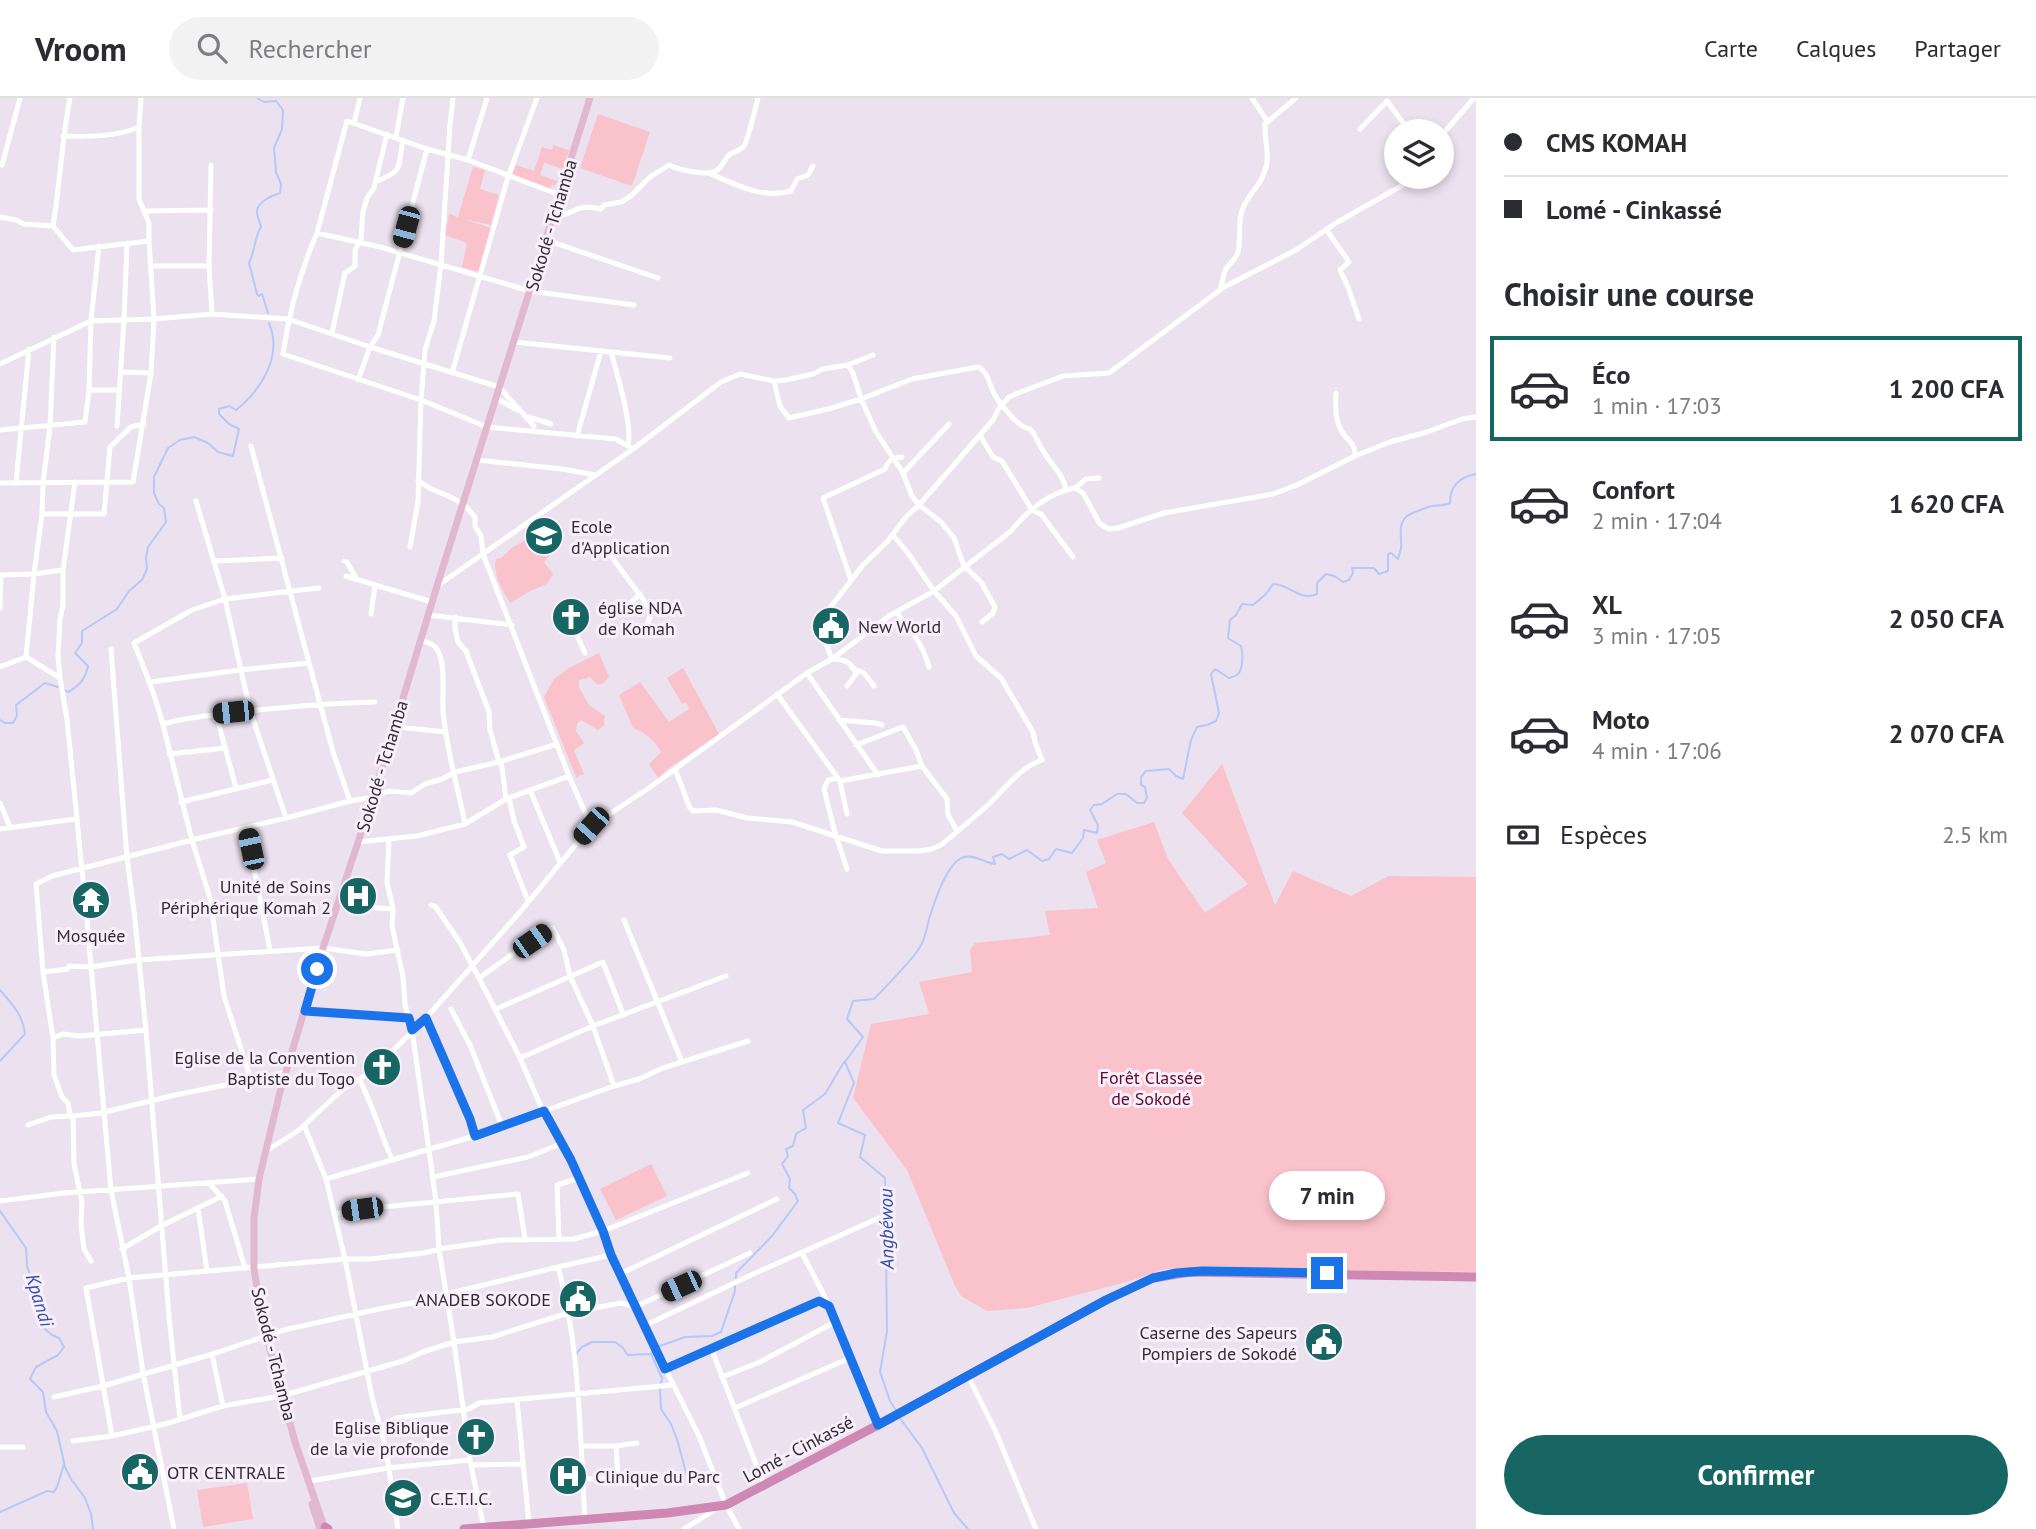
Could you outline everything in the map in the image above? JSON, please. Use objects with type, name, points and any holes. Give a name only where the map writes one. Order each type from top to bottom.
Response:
[{"type":"highway","name":"Lomé - Cinkassé","points":[[464,1529],[516,1527],[722,1506],[878,1425],[1106,1300],[1167,1274],[1214,1271],[1476,1277]]},
{"type":"main road","name":"Sokodé - Tchamba","points":[[325,1528],[298,1457],[250,1268],[258,1179],[323,948],[373,797],[590,98]]},
{"type":"main road","name":"Sokodé - Tchamba","points":[[295,1442],[325,1528]]},
{"type":"street","points":[[0,174],[20,98]]},
{"type":"street","points":[[53,226],[70,98]]},
{"type":"street","points":[[0,483],[133,482],[144,424],[154,319],[149,222],[139,200],[141,98]]},
{"type":"street","points":[[354,123],[360,98]]},
{"type":"street","points":[[396,137],[403,98]]},
{"type":"street","points":[[410,547],[417,506],[425,350],[434,321],[441,264],[453,98]]},
{"type":"street","points":[[468,160],[487,98]]},
{"type":"street","points":[[452,373],[508,177],[537,98]]},
{"type":"street","points":[[708,173],[719,169],[724,159],[743,147],[758,98]]},
{"type":"street","points":[[1252,98],[1267,121]]},
{"type":"street","points":[[1220,290],[1226,269],[1239,250],[1243,207],[1262,182],[1267,167],[1267,121],[1296,98]]},
{"type":"street","points":[[1454,121],[1474,98]]},
{"type":"street","points":[[1360,129],[1387,101],[1400,119]]},
{"type":"street","points":[[551,424],[487,427],[421,400],[283,354],[288,319],[306,259],[317,233],[347,121],[448,156],[468,160],[560,195]]},
{"type":"street","points":[[63,135],[99,136],[139,127]]},
{"type":"street","points":[[332,333],[345,273],[355,266],[355,250],[360,242],[363,212],[367,198],[374,188],[387,134]]},
{"type":"street","points":[[375,182],[387,179],[396,172],[400,164],[403,140]]},
{"type":"street","points":[[358,380],[370,347],[378,335],[427,149]]},
{"type":"street","points":[[211,165],[209,266],[212,314]]},
{"type":"street","points":[[554,216],[561,217],[586,205],[601,209],[604,205],[621,202],[668,165],[688,173],[696,170],[708,173],[733,185],[770,194],[791,191],[797,179],[808,175],[813,166]]},
{"type":"street","points":[[832,659],[820,624],[822,618],[851,580],[993,420],[1009,397],[1063,376],[1109,373],[1237,279],[1296,250],[1326,229],[1396,189]]},
{"type":"street","points":[[145,211],[211,210]]},
{"type":"street","points":[[0,217],[24,224],[53,226],[73,250],[149,241]]},
{"type":"street","points":[[1326,229],[1349,262],[1340,270],[1359,319]]},
{"type":"street","points":[[317,233],[441,264],[530,291],[634,305]]},
{"type":"street","points":[[546,240],[658,278]]},
{"type":"street","points":[[117,426],[127,243]]},
{"type":"street","points":[[0,430],[85,422],[89,390],[90,321],[99,246]]},
{"type":"street","points":[[152,266],[209,266]]},
{"type":"street","points":[[0,364],[90,321],[212,314],[279,317],[499,387],[535,426],[577,436],[616,439],[631,447]]},
{"type":"street","points":[[26,657],[43,514],[54,337]]},
{"type":"street","points":[[514,342],[670,358]]},
{"type":"street","points":[[16,483],[29,349]]},
{"type":"street","points":[[577,436],[601,351]]},
{"type":"street","points":[[611,352],[621,388],[631,447]]},
{"type":"street","points":[[437,586],[721,382],[740,374],[774,381],[848,365],[873,355]]},
{"type":"street","points":[[848,365],[876,432],[903,473],[912,496],[941,522],[954,538],[964,566],[981,582],[995,607],[993,613],[982,622]]},
{"type":"street","points":[[774,381],[780,407],[789,418],[861,399],[912,379],[978,366],[984,369],[1002,404],[1024,429],[1030,429],[1035,434],[1045,454],[1059,472],[1066,489]]},
{"type":"street","points":[[121,372],[150,373]]},
{"type":"street","points":[[89,390],[120,390]]},
{"type":"street","points":[[1336,393],[1337,419],[1341,430],[1355,447],[1355,456]]},
{"type":"street","points":[[496,398],[526,416]]},
{"type":"street","points":[[1075,488],[1083,493],[1100,524],[1109,529],[1118,528],[1164,513],[1273,494],[1390,442],[1476,417]]},
{"type":"street","points":[[43,514],[104,514],[110,447],[131,427],[144,424]]},
{"type":"street","points":[[903,473],[949,424]]},
{"type":"street","points":[[980,435],[993,457],[1002,461],[1032,510],[1041,514],[1073,557]]},
{"type":"street","points":[[251,446],[333,752],[350,801]]},
{"type":"street","points":[[851,580],[824,498],[885,469],[887,462],[893,458],[902,457]]},
{"type":"street","points":[[477,460],[595,475]]},
{"type":"street","points":[[264,1153],[304,1125],[341,1091],[373,1070],[426,1018],[591,826],[807,673],[859,640],[867,631],[934,591],[1011,531],[1032,510],[1066,489],[1075,488],[1086,479],[1099,478]]},
{"type":"street","points":[[418,480],[456,499],[475,517],[475,526],[481,536],[484,554],[569,776],[591,826]]},
{"type":"street","points":[[75,482],[63,570],[58,656],[67,719],[111,1190],[174,1529]]},
{"type":"street","points":[[196,501],[225,599],[250,710],[286,818]]},
{"type":"street","points":[[675,769],[693,811],[716,810],[747,818],[792,822],[877,850],[898,852],[933,849],[941,845],[994,799],[1007,784],[1042,760],[1033,732],[1001,678],[976,656],[956,616],[893,535]]},
{"type":"street","points":[[608,552],[651,613],[648,623]]},
{"type":"street","points":[[215,561],[282,558]]},
{"type":"street","points":[[344,561],[356,578]]},
{"type":"street","points":[[0,608],[1,575],[63,570]]},
{"type":"street","points":[[921,572],[928,590],[922,598]]},
{"type":"street","points":[[346,576],[432,602]]},
{"type":"street","points":[[371,614],[375,585]]},
{"type":"street","points":[[251,1080],[224,996],[210,898],[181,802],[163,724],[134,643],[192,610],[225,599],[319,588]]},
{"type":"street","points":[[618,614],[640,594]]},
{"type":"street","points":[[896,612],[919,640],[929,667]]},
{"type":"street","points":[[428,615],[512,625]]},
{"type":"street","points":[[455,617],[458,642],[466,651],[489,712],[490,730],[500,761],[507,798],[524,847],[510,855],[528,901]]},
{"type":"street","points":[[573,626],[585,653]]},
{"type":"street","points":[[420,640],[432,643],[441,659],[446,732],[465,824]]},
{"type":"street","points":[[111,649],[127,858],[146,1030],[161,1226],[180,1419]]},
{"type":"street","points":[[26,657],[61,680]]},
{"type":"street","points":[[0,667],[26,657]]},
{"type":"street","points":[[832,659],[842,660],[864,673],[874,686]]},
{"type":"street","points":[[150,682],[309,663]]},
{"type":"street","points":[[847,686],[856,674],[852,667]]},
{"type":"street","points":[[807,673],[878,775]]},
{"type":"street","points":[[777,694],[839,779],[847,814]]},
{"type":"street","points":[[163,724],[183,718],[250,710],[375,702]]},
{"type":"street","points":[[216,714],[236,788]]},
{"type":"street","points":[[839,720],[881,725]]},
{"type":"street","points":[[398,727],[446,732]]},
{"type":"street","points":[[856,745],[903,727],[922,766],[947,799],[948,815],[957,831]]},
{"type":"street","points":[[91,1261],[84,1249],[71,1115],[54,1075],[53,1038],[43,972],[36,884],[52,876],[389,791],[411,793],[455,772],[557,744]]},
{"type":"street","points":[[169,754],[226,748]]},
{"type":"street","points":[[847,869],[824,789],[828,780],[878,775],[922,766]]},
{"type":"street","points":[[358,842],[417,836],[465,824],[507,798],[569,776]]},
{"type":"street","points":[[181,802],[273,780]]},
{"type":"street","points":[[530,790],[560,862]]},
{"type":"street","points":[[0,803],[10,827]]},
{"type":"street","points":[[0,829],[76,819]]},
{"type":"street","points":[[246,828],[270,950]]},
{"type":"street","points":[[389,840],[387,882],[393,909],[393,926],[405,1004],[412,1030],[433,1177],[439,1249],[470,1463],[484,1528]]},
{"type":"street","points":[[338,902],[351,906],[393,909]]},
{"type":"street","points":[[431,905],[435,906],[480,978],[544,1111],[563,1143],[635,1307],[699,1436],[722,1506],[739,1529]]},
{"type":"street","points":[[624,920],[682,1062]]},
{"type":"street","points":[[480,978],[549,928],[553,928],[564,950],[570,976],[593,1026],[614,1086]]},
{"type":"street","points":[[43,972],[69,966],[91,967],[138,960],[270,950],[323,948],[366,954],[398,950]]},
{"type":"street","points":[[496,1009],[603,962],[623,1014]]},
{"type":"street","points":[[520,1058],[623,1014],[726,976]]},
{"type":"street","points":[[452,1009],[470,1045],[502,1126]]},
{"type":"street","points":[[305,1011],[409,1018]]},
{"type":"street","points":[[426,1018],[475,1136]]},
{"type":"street","points":[[53,1038],[63,1034],[80,1036],[146,1030]]},
{"type":"street","points":[[326,1179],[475,1136],[639,1079],[663,1068],[748,1041]]},
{"type":"street","points":[[28,1125],[43,1119],[104,1112],[286,1072]]},
{"type":"street","points":[[359,1079],[392,1159]]},
{"type":"street","points":[[304,1125],[326,1179],[345,1259],[375,1409],[382,1430],[398,1529]]},
{"type":"street","points":[[433,1177],[528,1157],[563,1143]]},
{"type":"street","points":[[113,1436],[86,1288],[129,1278],[424,1254],[473,1243],[574,1239],[603,1231],[748,1173]]},
{"type":"street","points":[[559,1239],[557,1185],[579,1178]]},
{"type":"street","points":[[0,1201],[80,1192],[258,1179]]},
{"type":"street","points":[[209,1183],[222,1196],[250,1268]]},
{"type":"street","points":[[334,1214],[518,1194],[525,1239]]},
{"type":"street","points":[[122,1249],[222,1196]]},
{"type":"street","points":[[620,1274],[777,1199]]},
{"type":"street","points":[[198,1208],[208,1271]]},
{"type":"street","points":[[644,1326],[879,1219]]},
{"type":"street","points":[[74,1441],[113,1436],[154,1427],[223,1406],[282,1396],[403,1361],[454,1342],[492,1337],[568,1313],[621,1303],[635,1307],[750,1253]]},
{"type":"street","points":[[802,1253],[829,1306],[878,1425]]},
{"type":"street","points":[[54,1396],[103,1386],[284,1331],[438,1298],[611,1255]]},
{"type":"street","points":[[558,1267],[568,1313],[578,1395],[585,1520]]},
{"type":"street","points":[[665,1369],[819,1301],[824,1295]]},
{"type":"street","points":[[819,1301],[829,1306]]},
{"type":"street","points":[[722,1377],[760,1362],[835,1322]]},
{"type":"street","points":[[712,1350],[764,1485]]},
{"type":"street","points":[[212,1354],[223,1406]]},
{"type":"street","points":[[735,1408],[850,1358]]},
{"type":"street","points":[[968,1376],[995,1430],[1036,1529]]},
{"type":"street","points":[[382,1430],[384,1425],[396,1418],[469,1409],[479,1403],[673,1385]]},
{"type":"street","points":[[517,1400],[528,1524]]},
{"type":"street","points":[[580,1446],[637,1443]]},
{"type":"street","points":[[583,1479],[618,1478],[616,1446]]},
{"type":"street","points":[[0,1447],[23,1447]]},
{"type":"street","points":[[310,1481],[388,1468],[470,1463],[523,1464]]},
{"type":"street","points":[[684,1529],[722,1506]]},
{"type":"green space","points":[[598,114],[650,132],[632,186],[580,168]]},
{"type":"green space","points":[[553,145],[569,150],[563,169],[544,163],[540,175],[557,181],[550,190],[512,176],[516,165],[534,171],[542,147],[552,150]]},
{"type":"green space","points":[[473,167],[485,170],[480,189],[499,195],[491,225],[464,219],[491,228],[479,272],[462,267],[467,243],[445,235],[449,214],[458,217]]},
{"type":"green space","points":[[535,535],[550,555],[544,562],[553,574],[547,584],[510,603],[497,576],[496,559]]},
{"type":"green space","points":[[599,653],[609,677],[598,685],[590,677],[579,680],[579,687],[589,705],[605,716],[604,726],[598,730],[581,720],[577,724],[576,731],[584,743],[574,750],[584,774],[576,777],[544,697],[554,679]]},
{"type":"green space","points":[[683,668],[719,734],[658,778],[649,764],[661,752],[650,737],[633,728],[619,695],[640,682],[669,722],[689,709],[686,702],[682,704],[667,678]]},
{"type":"green space","name":"Forêt Classée de Sokodé","points":[[1222,764],[1275,905],[1293,871],[1351,896],[1389,876],[1476,877],[1476,1272],[1165,1269],[1027,1308],[987,1311],[961,1296],[907,1170],[853,1098],[871,1024],[929,1014],[919,982],[972,972],[970,950],[975,943],[1050,935],[1045,911],[1098,908],[1086,872],[1106,863],[1097,840],[1154,822],[1168,859],[1205,913],[1248,884],[1182,813]]},
{"type":"green space","points":[[651,1164],[667,1196],[616,1220],[600,1189]]},
{"type":"green space","points":[[247,1483],[253,1519],[203,1527],[197,1490]]},
{"type":"waterway","points":[[257,98],[264,102],[276,101],[283,110],[282,129],[274,148],[276,172],[281,184],[280,193],[267,199],[257,210],[261,227],[249,263],[257,294],[262,294],[268,313]]},
{"type":"waterway","name":"Kpandi","points":[[63,689],[68,692],[75,687],[87,671],[88,666],[75,653],[82,643],[82,631],[117,609],[129,591],[142,580],[147,569],[148,547],[166,522],[164,508],[154,493],[154,477],[168,448],[180,440],[194,437],[208,443],[218,452],[233,456],[239,429],[229,424],[219,414],[219,409],[229,406],[236,410],[254,393],[261,382],[271,360],[273,348],[269,323]]},
{"type":"waterway","name":"Angbéwou","points":[[897,1412],[890,1401],[880,1372],[887,1331],[885,1178],[860,1157],[865,1135],[838,1123],[854,1083],[845,1062],[863,1037],[847,1019],[853,1001],[874,999],[916,953],[924,940],[943,882],[958,860],[972,857],[995,864],[993,857],[1002,854],[1009,859],[1027,850],[1042,861],[1049,859],[1056,849],[1072,853],[1083,838],[1084,830],[1097,833],[1098,825],[1090,810],[1094,805],[1102,804],[1117,794],[1126,794],[1137,803],[1144,803],[1147,798],[1145,787],[1141,785],[1141,777],[1146,771],[1169,769],[1183,779],[1191,740],[1197,727],[1216,721],[1219,713],[1211,674],[1215,669],[1229,678],[1237,675],[1240,670],[1241,646],[1228,638],[1230,620],[1242,604],[1253,605],[1273,584],[1311,596],[1317,594],[1317,583],[1326,574],[1343,582],[1349,580],[1353,573],[1352,568],[1374,568],[1379,574],[1388,571],[1388,554],[1391,553],[1398,559],[1401,527],[1407,516],[1431,506],[1450,503],[1457,483],[1476,474]]},
{"type":"waterway","name":"Kpandi","points":[[0,720],[13,723],[17,716],[16,705],[45,683],[58,687]]},
{"type":"waterway","name":"Kpandi","points":[[0,990],[19,1015],[25,1034],[0,1061]]},
{"type":"waterway","points":[[736,1278],[736,1273],[772,1236],[798,1201],[789,1188],[790,1179],[782,1164],[788,1156],[786,1149],[793,1146],[796,1134],[806,1128],[803,1110],[825,1094],[844,1062]]},
{"type":"waterway","name":"Kpandi","points":[[0,1211],[26,1248],[27,1266],[35,1297],[44,1304],[45,1329],[59,1338],[64,1347],[58,1355],[36,1367],[30,1379],[43,1392],[46,1412],[57,1431],[65,1467],[85,1498],[93,1529]]},
{"type":"waterway","points":[[657,1347],[685,1337],[712,1336],[721,1332],[735,1284]]},
{"type":"waterway","points":[[576,1354],[592,1342],[615,1342],[628,1355],[651,1354]]},
{"type":"waterway","points":[[653,1351],[651,1354],[662,1378],[661,1383]]},
{"type":"waterway","points":[[660,1389],[661,1409],[677,1439],[688,1480]]},
{"type":"waterway","name":"Angbéwou","points":[[899,1417],[922,1448],[954,1513],[968,1529]]},
{"type":"waterway","points":[[0,1512],[47,1491],[54,1492],[64,1464]]},
{"type":"place","name":"Ecole d'Application","points":[[544,536]]},
{"type":"place","name":"église NDA de Komah","points":[[571,617]]},
{"type":"place","name":"New World","points":[[831,626]]},
{"type":"place","name":"Unité de Soins Périphérique Komah 2","points":[[358,896]]},
{"type":"place","name":"Mosquée","points":[[91,900]]},
{"type":"place","name":"Eglise de la Convention Baptiste du Togo","points":[[382,1067]]},
{"type":"place","name":"ANADEB SOKODE","points":[[578,1299]]},
{"type":"place","name":"Caserne des Sapeurs Pompiers de Sokodé","points":[[1324,1342]]},
{"type":"place","name":"Eglise Biblique de la vie profonde","points":[[476,1437]]},
{"type":"place","name":"OTR CENTRALE","points":[[140,1472]]},
{"type":"place","name":"Clinique du Parc","points":[[568,1476]]},
{"type":"place","name":"C.E.T.I.C.","points":[[403,1498]]},
{"type":"route","points":[[317,969],[305,1011],[409,1018],[412,1030],[426,1018],[475,1136],[544,1111],[571,1160],[611,1255],[665,1369],[819,1301],[829,1306],[878,1425],[1106,1300],[1153,1278],[1202,1271],[1327,1273]]}]
